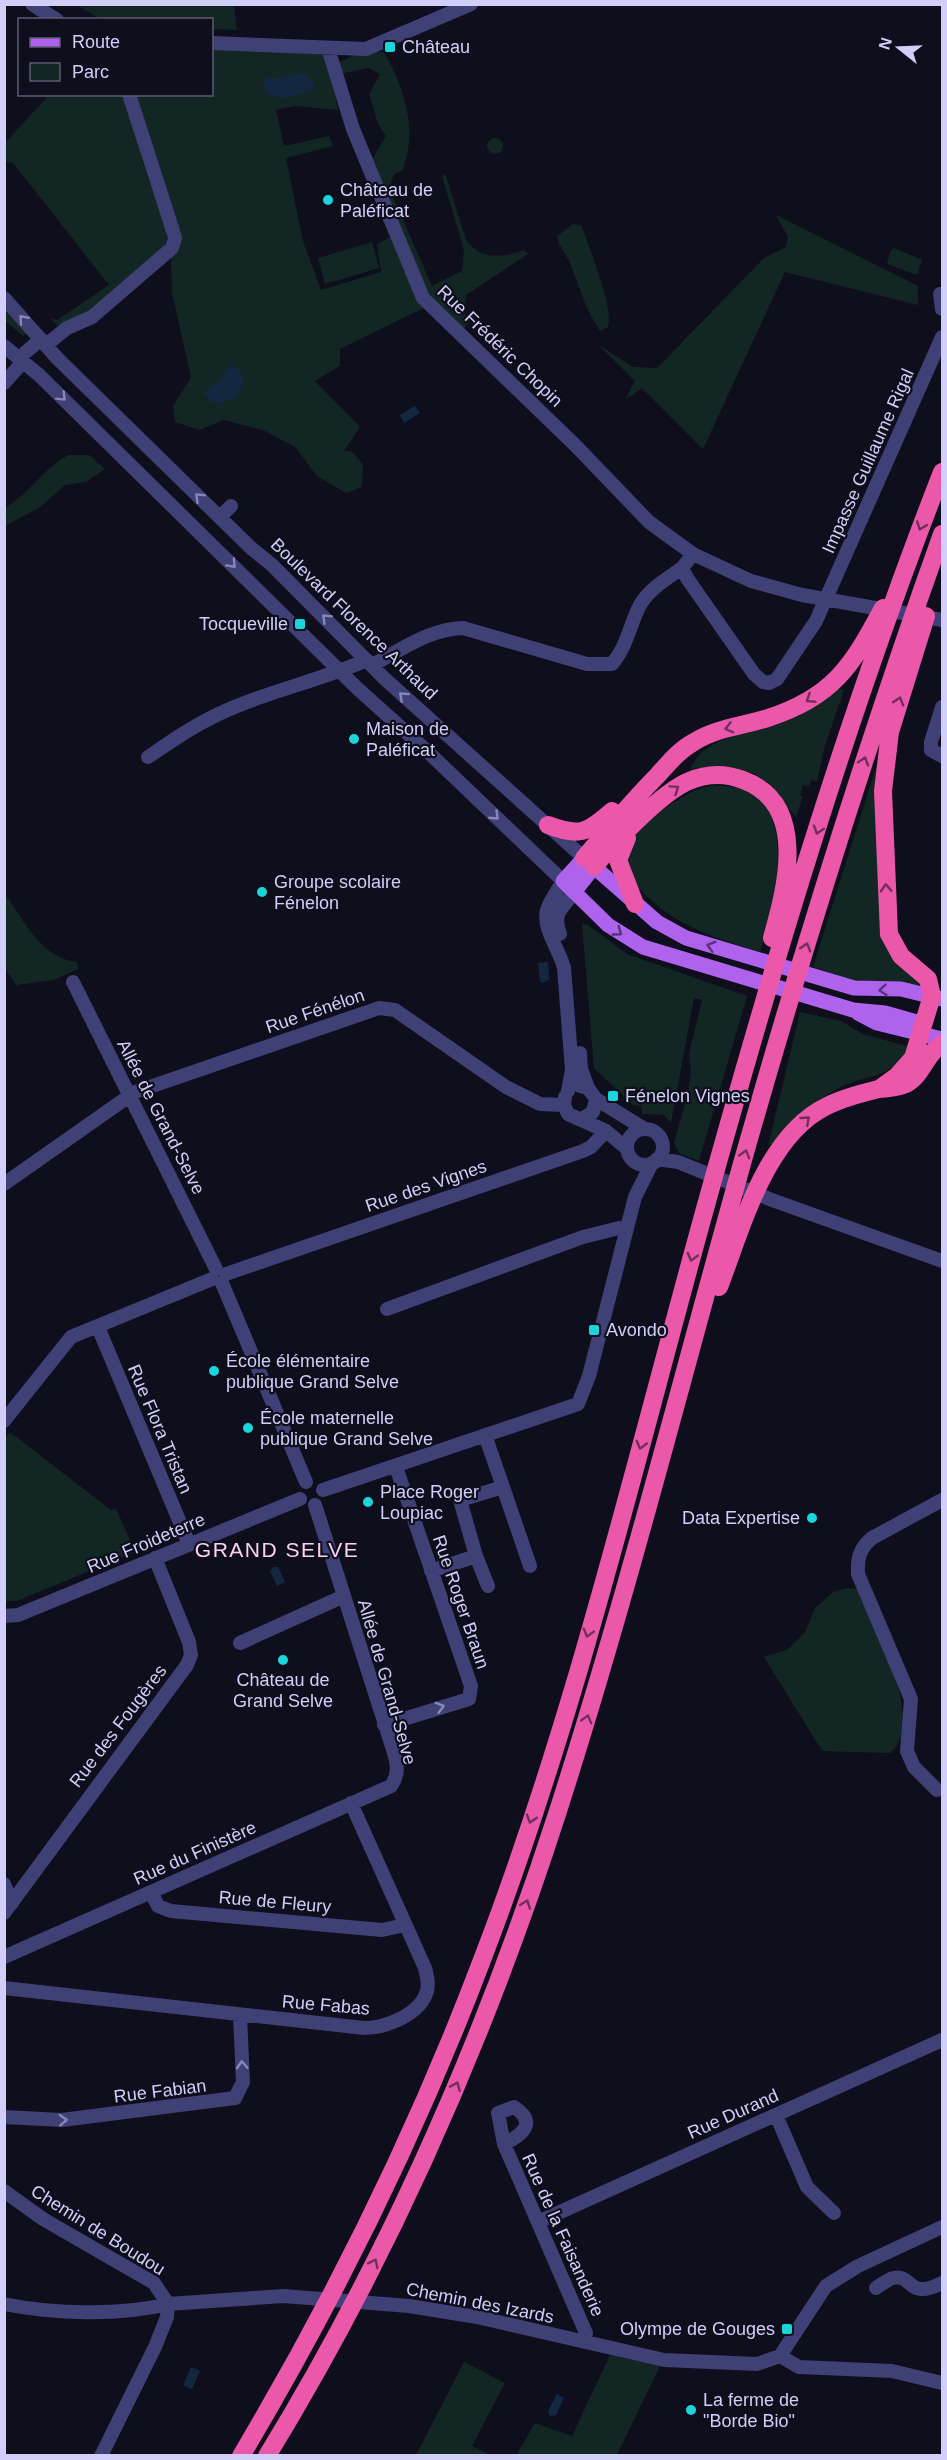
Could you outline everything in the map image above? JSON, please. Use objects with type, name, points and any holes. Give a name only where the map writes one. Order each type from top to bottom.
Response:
[{"type":"highway","points":[[241,2456],[308,2338],[410,2134],[482,1961],[513,1875],[565,1714],[707,1201],[804,874],[906,567],[942,471]]},
{"type":"highway","points":[[267,2456],[346,2315],[399,2213],[466,2062],[533,1887],[587,1718],[743,1160],[842,826],[942,534]]},
{"type":"highway","points":[[879,1089],[907,1067],[916,1051],[937,998],[928,979],[901,956],[893,945],[889,924],[884,766],[890,732],[942,561]]},
{"type":"highway","points":[[589,862],[632,801],[678,754],[694,742],[714,733],[768,718],[802,705],[832,683],[858,654],[906,567]]},
{"type":"highway","points":[[589,862],[632,828],[663,798],[682,785],[699,778],[722,775],[749,782],[763,792],[779,813],[788,839],[788,861],[777,921],[704,1176],[707,1201]]},
{"type":"highway","points":[[548,825],[569,832],[586,831],[616,807],[632,801]]},
{"type":"highway","points":[[632,828],[621,847],[618,860],[635,904]]},
{"type":"highway","points":[[889,924],[906,950],[942,979]]},
{"type":"highway","points":[[685,1373],[761,1181],[792,1133],[814,1113],[842,1100],[879,1089],[905,1085],[921,1070],[934,1050],[942,1044]]},
{"type":"highway","points":[[280,2456],[346,2315]]},
{"type":"highway","points":[[230,2456],[308,2338]]},
{"type":"main road","points":[[589,862],[563,881],[608,925],[633,941],[654,951],[853,1010],[877,1023],[923,1029],[942,1039]]},
{"type":"main road","points":[[574,892],[589,862]]},
{"type":"main road","name":"Boulevard Florence Arthaud","points":[[589,862],[635,904],[677,934],[860,990],[901,989],[937,998]]},
{"type":"street","points":[[32,4],[54,18]]},
{"type":"street","points":[[213,43],[366,49],[471,4]]},
{"type":"street","name":"Rue Frédéric Chopin","points":[[328,48],[353,129],[423,298],[576,446],[649,522],[693,554],[750,581],[826,600],[942,621]]},
{"type":"street","points":[[4,382],[45,344],[67,328],[92,317],[172,248],[175,238],[130,96]]},
{"type":"street","points":[[940,294],[942,309]]},
{"type":"street","name":"Boulevard Florence Arthaud","points":[[4,298],[45,344],[220,517],[265,557],[371,664],[589,862]]},
{"type":"street","name":"Impasse Guillaume Rigal","points":[[826,600],[942,337]]},
{"type":"street","points":[[4,346],[24,362],[345,675],[563,881],[546,914],[547,926],[561,955],[564,968],[572,1070],[566,1098],[568,1114],[606,1131],[642,1165],[657,1157],[678,1162],[772,1200],[942,1261]]},
{"type":"street","points":[[220,517],[231,506]]},
{"type":"street","points":[[148,757],[203,722],[251,701],[315,681],[345,675],[427,636],[450,628],[463,628],[587,664],[612,664],[619,657],[642,602],[656,587],[682,568],[693,554]]},
{"type":"street","points":[[682,568],[754,674],[763,682],[769,683],[777,678],[816,621],[826,600]]},
{"type":"street","points":[[942,707],[931,750],[942,756]]},
{"type":"street","points":[[574,892],[557,913],[556,923],[573,976],[581,1069],[592,1094],[593,1112],[582,1119]]},
{"type":"street","name":"Allée de Grand-Selve","points":[[73,982],[219,1276],[306,1482]]},
{"type":"street","name":"Rue Fénélon","points":[[129,1096],[379,1008],[388,1007],[513,1091],[540,1104],[566,1098]]},
{"type":"street","points":[[323,1490],[578,1404],[589,1376],[635,1197],[657,1157],[657,1133],[643,1128],[577,1086],[566,1098]]},
{"type":"street","points":[[4,1184],[129,1096]]},
{"type":"street","points":[[635,1197],[629,1154],[630,1136],[643,1128]]},
{"type":"street","name":"Rue des Vignes","points":[[4,1421],[71,1337],[219,1276],[591,1147],[606,1131]]},
{"type":"street","points":[[387,1309],[583,1237],[619,1228],[627,1229]]},
{"type":"street","name":"Rue Flora Tristan","points":[[98,1327],[189,1544]]},
{"type":"street","points":[[485,1435],[530,1566]]},
{"type":"street","name":"Rue Roger Braun","points":[[384,1725],[469,1699],[471,1686],[396,1467]]},
{"type":"street","points":[[306,1482],[316,1482],[323,1490],[322,1499],[315,1505],[306,1504],[300,1499],[300,1490],[306,1482]]},
{"type":"street","points":[[488,1586],[476,1556],[460,1500],[503,1487]]},
{"type":"street","name":"Rue Froideterre","points":[[5,1616],[18,1616],[300,1499]]},
{"type":"street","points":[[937,1790],[914,1767],[907,1751],[911,1699],[858,1574],[857,1561],[865,1544],[872,1538],[942,1500]]},
{"type":"street","name":"Allée de Grand-Selve","points":[[315,1505],[398,1770],[396,1778]]},
{"type":"street","points":[[431,1570],[476,1556]]},
{"type":"street","name":"Rue des Fougères","points":[[8,1908],[187,1665],[191,1655],[189,1642],[155,1558]]},
{"type":"street","name":"Allée de Grand-Selve","points":[[240,1643],[344,1596]]},
{"type":"street","name":"Rue du Finistère","points":[[4,1957],[390,1786],[396,1778]]},
{"type":"street","name":"Rue Fabas","points":[[4,1988],[364,2028],[381,2027],[395,2021],[412,2010],[424,1997],[427,1989],[424,1968],[351,1803]]},
{"type":"street","name":"Rue des Fougères","points":[[4,1884],[8,1908]]},
{"type":"street","name":"Rue de Fleury","points":[[151,1892],[158,1906],[171,1911],[382,1930],[405,1925]]},
{"type":"street","name":"Rue Fabian","points":[[4,2117],[62,2120],[235,2098],[243,2082],[240,2015]]},
{"type":"street","name":"Rue Durand","points":[[538,2222],[942,2040]]},
{"type":"street","points":[[776,2115],[807,2187],[834,2213]]},
{"type":"street","name":"Rue de la Faisanderie","points":[[504,2144],[586,2333],[584,2342]]},
{"type":"street","name":"Chemin de Boudou","points":[[4,2191],[43,2219],[154,2283],[168,2304]]},
{"type":"street","points":[[942,2227],[858,2266],[826,2286],[780,2356],[799,2367],[892,2371],[942,2383]]},
{"type":"street","points":[[876,2288],[894,2277],[903,2279],[921,2291],[942,2283]]},
{"type":"street","name":"Chemin des Izards","points":[[4,2304],[32,2309],[75,2311],[150,2308],[168,2304],[283,2296],[439,2310],[664,2360],[757,2364],[780,2356]]},
{"type":"street","points":[[101,2456],[155,2347],[167,2317],[168,2304]]},
{"type":"green space","points":[[77,5],[234,5],[237,30],[213,29],[213,18],[98,18]]},
{"type":"green space","points":[[213,48],[326,52],[338,110],[295,106],[276,110],[284,146],[329,136],[333,146],[286,158],[303,241],[321,290],[381,272],[377,244],[394,235],[426,307],[340,349],[340,366],[315,381],[360,427],[344,451],[351,451],[363,464],[362,487],[346,493],[317,476],[295,447],[265,431],[224,420],[199,430],[175,422],[173,406],[191,377],[172,293],[171,256],[179,239],[133,96],[213,96]]},
{"type":"green space","points":[[361,52],[384,52],[403,94],[409,125],[407,156],[402,171],[394,174],[389,188],[432,286],[462,271],[464,250],[442,176],[445,173],[466,240],[472,247],[493,256],[524,250],[528,254],[466,295],[464,312],[469,323],[462,331],[432,303],[372,160],[386,136],[378,124],[369,94],[380,74],[368,68],[340,74],[337,63]]},
{"type":"green space","points":[[48,96],[124,96],[146,172],[167,230],[166,250],[82,319],[58,326],[50,318],[57,320],[109,285],[13,163],[5,161],[4,144]]},
{"type":"green space","points":[[495,138],[501,140],[503,146],[501,152],[495,154],[489,152],[487,146],[489,140]]},
{"type":"green space","points":[[776,215],[918,286],[918,305],[785,272],[703,449],[642,388],[625,400],[635,381],[599,345],[633,367],[657,368],[764,258],[786,247],[788,237]]},
{"type":"green space","points":[[573,224],[582,226],[604,292],[609,318],[608,327],[600,331],[586,306],[558,240],[557,236]]},
{"type":"green space","points":[[372,242],[379,268],[325,284],[318,258]]},
{"type":"green space","points":[[894,248],[922,260],[917,275],[887,264],[890,252]]},
{"type":"green space","points":[[4,304],[29,332],[23,336],[5,321]]},
{"type":"green space","points":[[68,455],[89,455],[105,469],[86,482],[65,485],[39,508],[5,526],[5,508]]},
{"type":"green space","points":[[838,688],[844,690],[824,749],[817,782],[811,780],[809,787],[803,785],[800,795],[803,796],[796,817],[770,785],[755,774],[725,766],[690,769],[697,757],[719,741],[794,718]]},
{"type":"green space","points":[[878,761],[881,922],[924,987],[863,984],[813,967]]},
{"type":"green space","points":[[710,786],[741,789],[761,801],[773,821],[778,846],[777,873],[773,902],[760,952],[702,932],[669,915],[640,889],[626,872],[629,847],[644,826],[677,800],[700,788]]},
{"type":"green space","points":[[4,893],[26,926],[43,946],[64,959],[77,962],[78,969],[54,980],[16,985],[5,968]]},
{"type":"green space","points":[[582,924],[588,925],[627,954],[747,996],[699,1161],[679,1153],[674,1143],[688,1093],[691,1072],[689,1053],[702,1000],[694,998],[671,1123],[664,1115],[642,1114],[641,1106],[633,1105],[594,1068]]},
{"type":"green space","points":[[800,1012],[841,1021],[863,1034],[910,1047],[894,1066],[886,1071],[839,1088],[812,1105],[775,1143],[768,1146]]},
{"type":"green space","points":[[10,1432],[111,1510],[116,1508],[135,1552],[17,1601],[5,1601],[4,1439]]},
{"type":"green space","points":[[847,1588],[858,1589],[885,1649],[901,1697],[903,1720],[900,1739],[890,1753],[822,1751],[764,1657],[788,1649],[805,1632],[815,1608],[833,1592]]},
{"type":"green space","points":[[610,2355],[660,2366],[617,2455],[516,2456],[535,2423],[572,2436]]},
{"type":"green space","points":[[464,2362],[505,2383],[472,2446],[490,2455],[416,2455]]},
{"type":"water","points":[[302,73],[315,82],[310,91],[285,98],[269,95],[263,88],[265,79]]},
{"type":"water","points":[[231,364],[240,370],[243,383],[236,397],[220,403],[210,401],[204,393],[223,377]]},
{"type":"water","points":[[415,406],[420,413],[404,423],[400,415]]},
{"type":"water","points":[[548,962],[549,980],[542,983],[538,963]]},
{"type":"water","points":[[273,1567],[278,1567],[285,1582],[277,1586],[270,1571]]},
{"type":"water","points":[[191,2367],[200,2371],[192,2389],[183,2385]]},
{"type":"water","points":[[557,2394],[564,2398],[556,2415],[550,2416],[548,2411]]},
{"type":"place","name":"Château","points":[[390,47]]},
{"type":"place","name":"Château de Paléficat","points":[[328,200]]},
{"type":"place","name":"Tocqueville","points":[[300,624]]},
{"type":"place","name":"Maison de Paléficat","points":[[354,739]]},
{"type":"place","name":"Groupe scolaire Fénelon","points":[[262,892]]},
{"type":"place","name":"Fénelon Vignes","points":[[613,1096]]},
{"type":"place","name":"Avondo","points":[[594,1330]]},
{"type":"place","name":"École élémentaire publique Grand Selve","points":[[214,1371]]},
{"type":"place","name":"École maternelle publique Grand Selve","points":[[248,1428]]},
{"type":"place","name":"Place Roger Loupiac","points":[[368,1502]]},
{"type":"place","name":"Data Expertise","points":[[812,1518]]},
{"type":"place","name":"Château de Grand Selve","points":[[283,1660]]},
{"type":"place","name":"Olympe de Gouges","points":[[787,2329]]},
{"type":"place","name":"La ferme de \"Borde Bio\"","points":[[691,2410]]},
{"type":"district","name":"GRAND SELVE","points":[[277,1549]]}]
